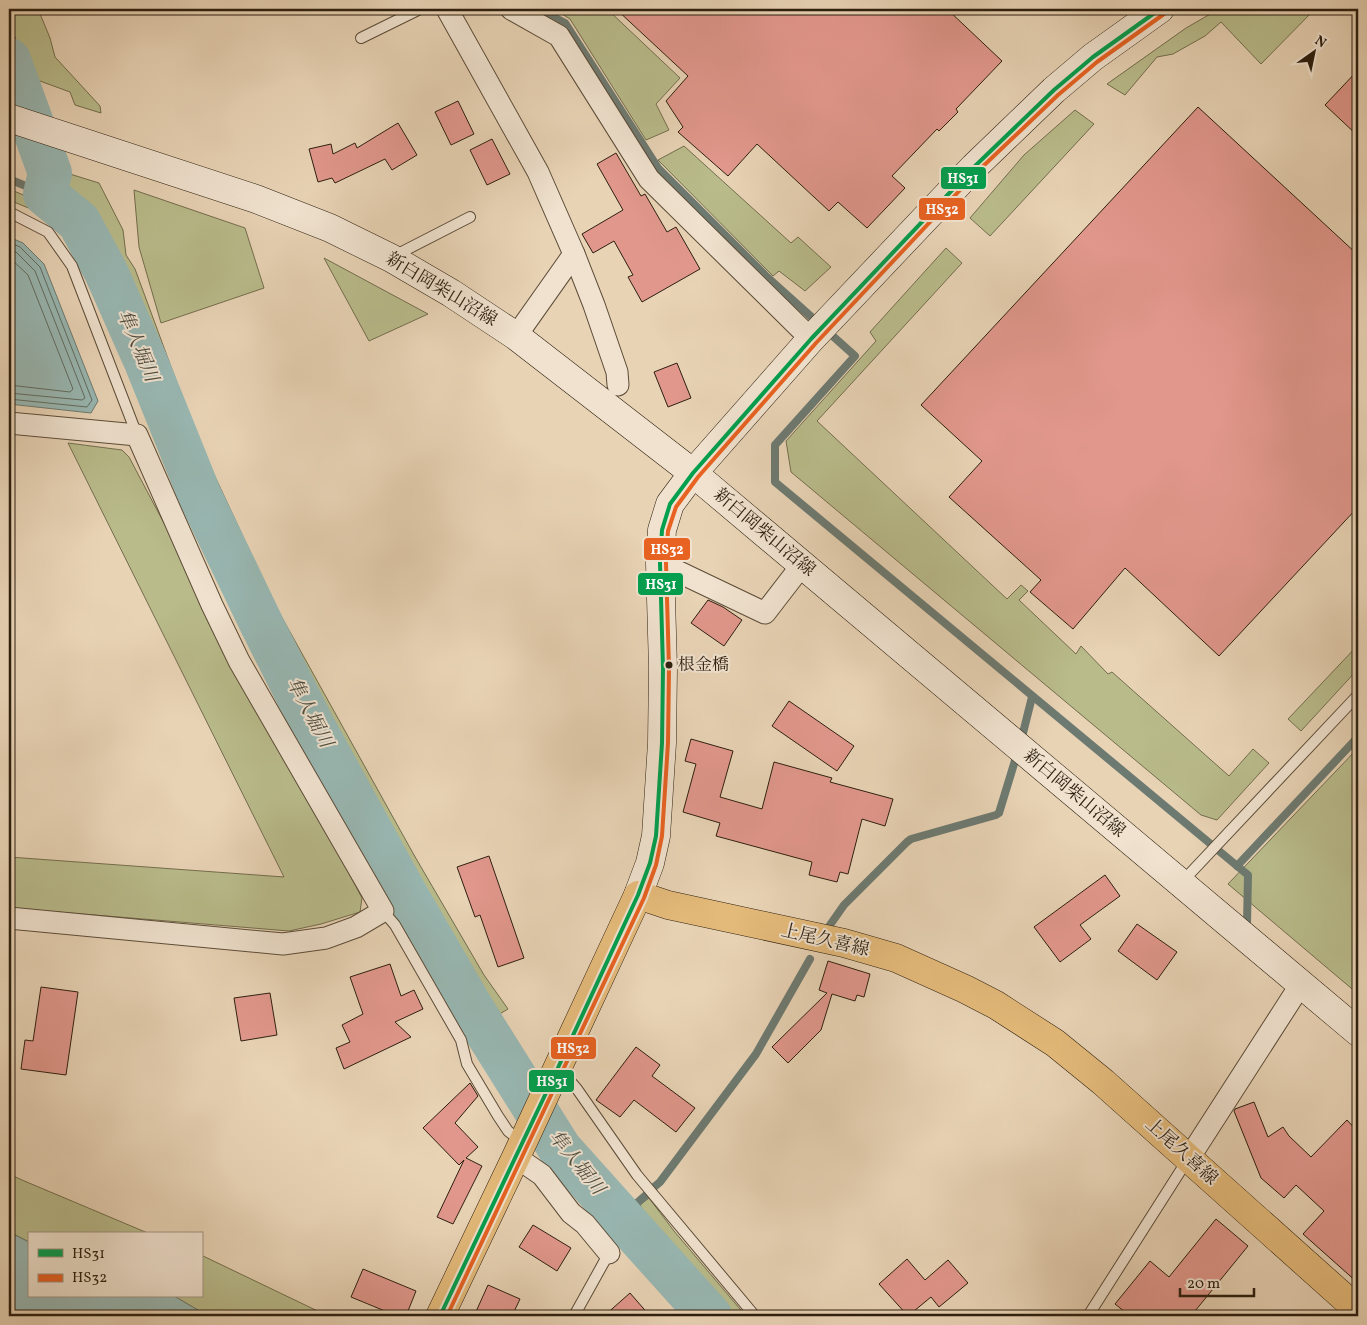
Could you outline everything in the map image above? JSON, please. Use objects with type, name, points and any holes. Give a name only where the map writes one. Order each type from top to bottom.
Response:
[{"type":"main road","points":[[440,1316],[638,895]]},
{"type":"main road","name":"上尾久喜線","points":[[638,895],[668,904],[844,943],[896,958],[996,1005],[1055,1043],[1103,1082],[1358,1310]]},
{"type":"street","points":[[447,9],[538,172],[574,254],[617,372],[618,385]]},
{"type":"street","points":[[511,9],[559,36],[649,179],[811,339]]},
{"type":"street","points":[[638,895],[650,863],[656,836],[662,743],[664,668],[660,563],[662,530],[670,504],[693,473],[811,339],[974,167],[1054,90],[1093,57],[1160,9]]},
{"type":"street","name":"新白岡柴山沼線","points":[[9,118],[256,199],[330,228],[391,258],[451,293],[516,336],[693,473],[1358,1032]]},
{"type":"street","points":[[516,336],[574,254]]},
{"type":"street","points":[[9,423],[137,435],[239,662],[383,911],[356,926],[326,938],[283,944],[9,918]]},
{"type":"street","points":[[660,563],[764,613],[802,565]]},
{"type":"street","points":[[1189,1158],[1301,984]]},
{"type":"street","points":[[521,1146],[572,1212],[585,1224],[609,1253]]},
{"type":"lane","points":[[361,38],[420,9]]},
{"type":"lane","points":[[9,212],[48,232],[72,266],[137,435]]},
{"type":"lane","points":[[391,258],[470,217]]},
{"type":"lane","points":[[1181,883],[1358,695]]},
{"type":"lane","points":[[383,911],[395,925],[461,1040],[467,1064],[498,1116],[521,1146]]},
{"type":"lane","points":[[556,1072],[571,1082],[577,1089],[642,1182],[755,1316]]},
{"type":"lane","points":[[1088,1316],[1189,1158]]},
{"type":"lane","points":[[574,1316],[609,1253]]},
{"type":"green space","points":[[9,9],[38,9],[50,38],[55,57],[100,106],[101,113],[75,105],[70,92],[29,77],[9,20]]},
{"type":"green space","points":[[554,9],[607,9],[680,78],[656,104],[669,130],[646,140],[570,19]]},
{"type":"green space","points":[[1219,9],[1315,9],[1261,64],[1221,22],[1205,36],[1173,54],[1157,57],[1125,95],[1107,84],[1186,28]]},
{"type":"green space","points":[[1075,110],[1094,124],[990,236],[970,218],[1024,155]]},
{"type":"green space","points":[[684,146],[791,243],[798,237],[831,267],[805,291],[779,271],[773,276],[658,160]]},
{"type":"green space","points":[[57,170],[99,183],[123,230],[126,255],[135,269],[198,440],[275,605],[414,855],[484,975],[508,1009],[498,1015],[320,720],[277,642],[250,588],[206,485],[164,370],[141,324],[121,268],[85,212],[58,195]]},
{"type":"green space","points":[[9,189],[57,209],[77,227],[135,348],[195,501],[233,590],[299,717],[479,1026],[469,1035],[257,662],[163,458],[81,254],[66,232],[31,209],[9,200]]},
{"type":"green space","points":[[134,190],[245,228],[264,288],[161,323],[139,247]]},
{"type":"green space","points":[[946,248],[962,263],[817,421],[1007,599],[1021,585],[1028,591],[1019,600],[1076,654],[1081,646],[1108,674],[1112,672],[1229,776],[1253,749],[1269,763],[1217,820],[1201,815],[791,472],[786,441],[876,341],[870,332]]},
{"type":"green space","points":[[324,258],[428,314],[369,341]]},
{"type":"green space","points":[[68,443],[122,450],[129,457],[362,898],[360,912],[321,924],[289,931],[9,908],[9,857],[284,877]]},
{"type":"green space","points":[[1358,645],[1358,669],[1301,731],[1288,719]]},
{"type":"green space","points":[[1358,748],[1358,994],[1228,884]]},
{"type":"green space","points":[[9,1174],[145,1232],[28,1232],[28,1242],[9,1232]]},
{"type":"green space","points":[[649,1198],[674,1231],[746,1316],[731,1316],[645,1214],[640,1205]]},
{"type":"green space","points":[[202,1255],[328,1316],[208,1316],[177,1298],[202,1298]]},
{"type":"water","points":[[9,237],[23,243],[44,264],[98,401],[91,413],[9,404]]},
{"type":"water","points":[[9,1232],[28,1242],[28,1298],[177,1298],[208,1316],[9,1316]]},
{"type":"building","points":[[616,9],[947,9],[1002,61],[956,109],[958,112],[939,131],[937,129],[892,176],[905,188],[867,228],[838,202],[829,211],[757,144],[728,176],[678,132],[683,127],[666,101],[688,76]]},
{"type":"building","points":[[1358,70],[1358,136],[1325,105]]},
{"type":"building","points":[[458,101],[474,134],[451,145],[435,112]]},
{"type":"building","points":[[1198,107],[1358,255],[1358,507],[1219,656],[1125,568],[1073,629],[1030,592],[1041,580],[949,497],[982,461],[921,405]]},
{"type":"building","points":[[398,123],[417,155],[392,170],[385,159],[335,183],[332,178],[318,182],[309,149],[331,144],[333,154],[355,143],[357,148]]},
{"type":"building","points":[[492,139],[510,174],[487,185],[470,150]]},
{"type":"building","points":[[616,153],[641,196],[645,194],[667,232],[676,227],[700,269],[642,302],[628,277],[633,275],[614,241],[593,253],[582,234],[623,210],[597,164]]},
{"type":"building","points":[[677,363],[691,398],[668,407],[654,372]]},
{"type":"building","points":[[708,600],[723,607],[742,620],[724,646],[691,623]]},
{"type":"building","points":[[789,701],[854,746],[837,771],[772,726]]},
{"type":"building","points":[[691,739],[733,751],[720,797],[762,809],[774,762],[832,778],[830,782],[893,799],[885,826],[862,819],[848,874],[840,872],[837,882],[809,875],[812,862],[716,836],[720,823],[683,812],[696,764],[685,761]]},
{"type":"building","points":[[489,856],[524,958],[498,967],[480,915],[475,917],[457,867]]},
{"type":"building","points":[[1105,875],[1120,896],[1080,925],[1091,939],[1060,962],[1034,927]]},
{"type":"building","points":[[1137,924],[1177,952],[1157,980],[1118,951]]},
{"type":"building","points":[[828,961],[870,974],[864,997],[857,995],[855,1001],[832,994],[821,1030],[788,1063],[772,1047],[827,993],[819,990]]},
{"type":"building","points":[[390,964],[401,996],[414,990],[423,1009],[395,1022],[411,1037],[344,1069],[336,1048],[350,1042],[342,1025],[363,1014],[350,977]]},
{"type":"building","points":[[41,987],[78,992],[66,1075],[21,1069],[25,1040],[33,1041]]},
{"type":"building","points":[[270,993],[277,1035],[241,1041],[234,998]]},
{"type":"building","points":[[636,1047],[660,1065],[652,1076],[695,1108],[676,1132],[634,1100],[620,1117],[596,1100]]},
{"type":"building","points":[[470,1083],[478,1096],[455,1123],[478,1147],[466,1158],[482,1166],[453,1224],[437,1217],[464,1160],[459,1165],[423,1128]]},
{"type":"building","points":[[1254,1102],[1268,1137],[1283,1127],[1289,1136],[1311,1157],[1347,1120],[1358,1132],[1358,1283],[1303,1234],[1324,1211],[1296,1185],[1284,1198],[1261,1178],[1234,1111]]},
{"type":"building","points":[[1216,1219],[1248,1246],[1191,1316],[1130,1316],[1115,1304],[1150,1261],[1169,1277]]},
{"type":"building","points":[[533,1225],[571,1248],[557,1271],[519,1247]]},
{"type":"building","points":[[907,1259],[925,1280],[948,1260],[968,1283],[939,1307],[931,1297],[908,1316],[879,1284]]},
{"type":"building","points":[[363,1269],[416,1291],[406,1316],[397,1316],[351,1297]]},
{"type":"building","points":[[488,1285],[520,1299],[512,1316],[474,1316]]},
{"type":"building","points":[[630,1293],[650,1316],[604,1316]]},
{"type":"waterway","points":[[538,9],[565,23],[658,168],[767,277],[855,356],[775,445],[775,482],[1248,875],[1247,924]]},
{"type":"waterway","name":"隼人堀川","points":[[9,60],[50,173],[45,194],[79,222],[106,272],[146,362],[200,496],[261,623],[312,724],[405,893],[471,1007],[560,1149],[710,1316]]},
{"type":"waterway","points":[[9,179],[45,194]]},
{"type":"waterway","points":[[1021,741],[1032,697]]},
{"type":"waterway","points":[[1237,866],[1358,737]]},
{"type":"waterway","points":[[830,925],[844,905],[911,839],[999,813],[1017,754]]},
{"type":"waterway","points":[[653,1188],[660,1182],[756,1054],[810,959]]},
{"type":"waterway","points":[[621,1217],[646,1195]]},
{"type":"transit line","name":"HS31","points":[[440,1316],[556,1072],[638,895],[650,863],[656,836],[662,743],[663,668],[660,563],[662,530],[670,504],[693,473],[811,339],[974,167],[1054,90],[1093,57],[1160,9]]},
{"type":"transit line","name":"HS32","points":[[447,1316],[644,898],[656,865],[662,836],[668,743],[669,668],[666,563],[668,531],[676,507],[698,477],[816,343],[978,171],[1058,95],[1097,62],[1164,14]]},
{"type":"place","name":"根金橋","points":[[669,665]]}]
